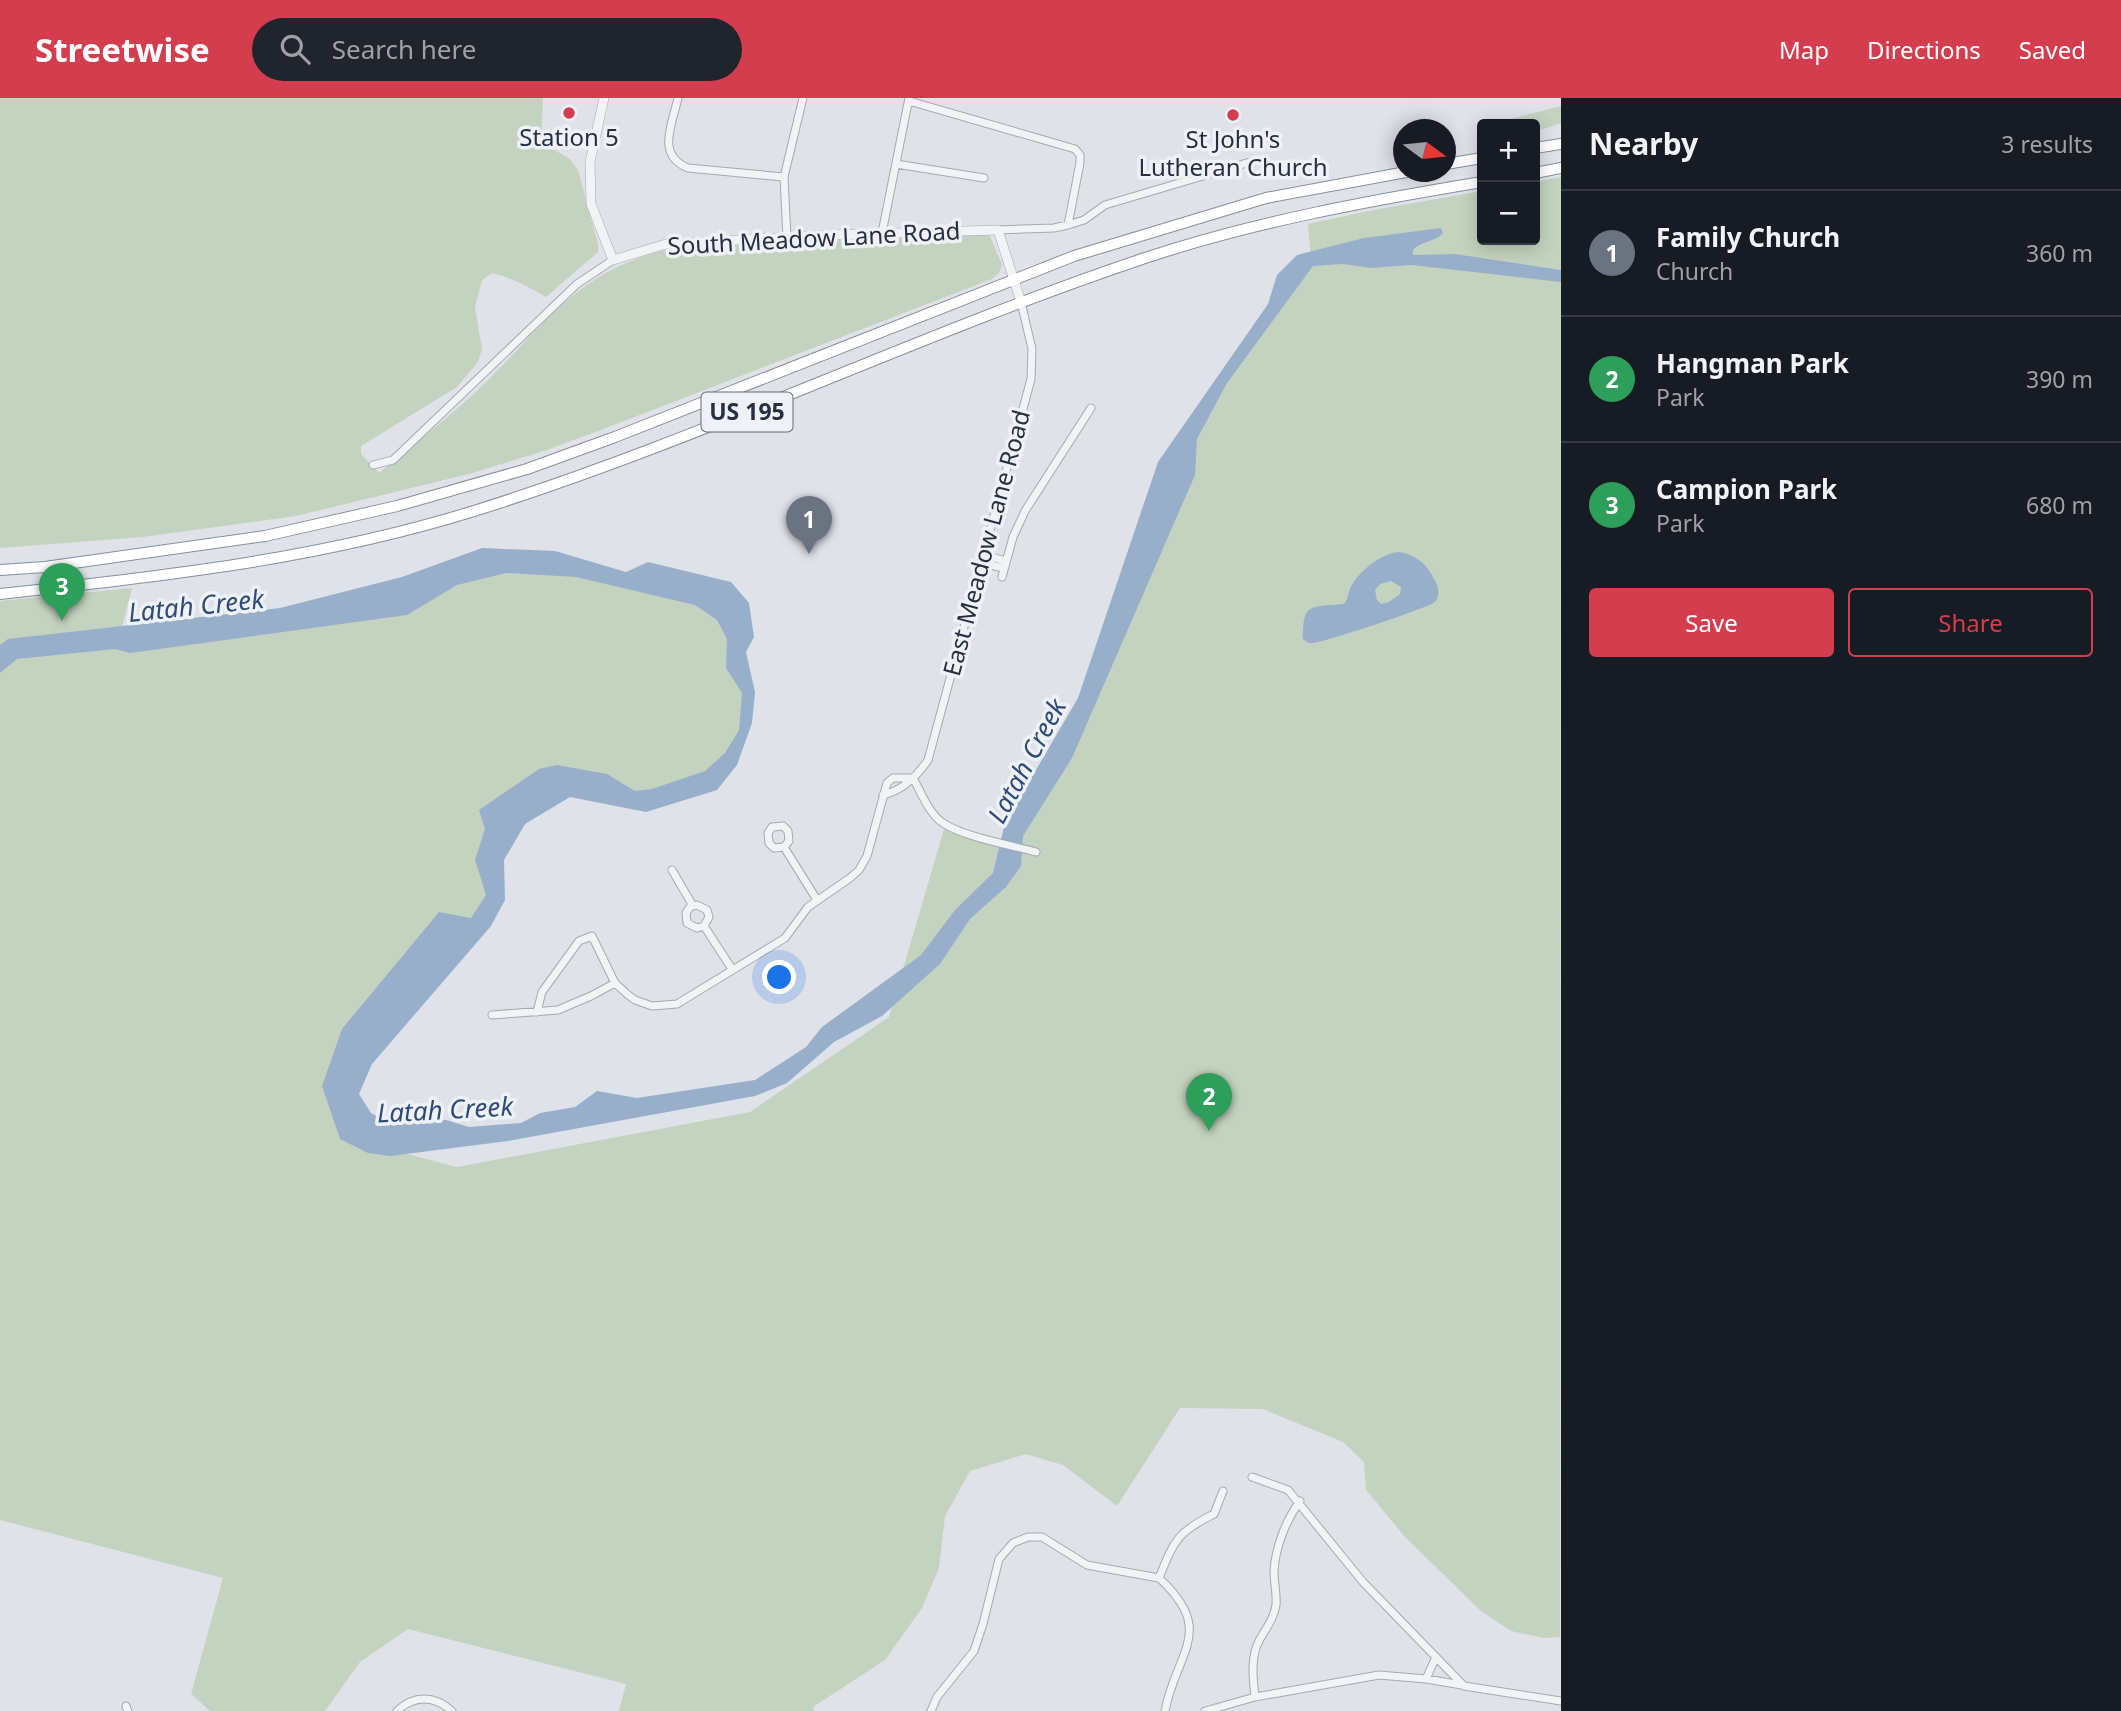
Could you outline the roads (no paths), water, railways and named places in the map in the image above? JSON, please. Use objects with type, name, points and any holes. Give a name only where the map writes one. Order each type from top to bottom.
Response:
[{"type":"highway","points":[[1540,147],[1561,144]]},
{"type":"highway","points":[[1456,162],[1477,159]]},
{"type":"highway","points":[[1540,172],[1561,168]]},
{"type":"highway","name":"US 195","points":[[0,570],[58,565],[265,536],[410,503],[527,469],[615,437],[1074,256],[1266,198],[1393,174]]},
{"type":"highway","name":"US 195","points":[[0,594],[133,580],[281,557],[374,538],[471,512],[631,458],[1021,302],[1143,258],[1217,236],[1323,210],[1477,183]]},
{"type":"street","points":[[604,98],[590,162],[591,204],[613,260]]},
{"type":"street","points":[[678,98],[669,138],[669,153],[677,163],[688,168],[784,177]]},
{"type":"street","points":[[787,238],[784,177],[803,98]]},
{"type":"street","points":[[882,233],[909,100],[1070,146],[1077,152],[1080,163],[1068,225]]},
{"type":"street","name":"South Meadow Lane Road","points":[[373,465],[393,460],[577,284],[613,260],[666,244],[1054,228],[1084,220],[1105,205],[1250,162]]},
{"type":"street","points":[[896,164],[984,178]]},
{"type":"street","points":[[998,230],[1021,302]]},
{"type":"street","name":"East Meadow Lane Road","points":[[913,778],[928,760],[1031,379],[1032,349],[1021,302]]},
{"type":"street","points":[[1002,577],[1013,537],[1025,511],[1091,408]]},
{"type":"street","points":[[982,559],[1005,564]]},
{"type":"street","points":[[537,1012],[542,992],[579,941],[593,936],[615,983],[635,1000],[652,1006],[677,1003],[785,938],[808,907],[850,878],[863,863],[884,786],[893,778],[913,778]]},
{"type":"street","points":[[883,795],[894,792],[913,778]]},
{"type":"street","points":[[913,778],[925,801],[942,822],[971,834],[1036,852]]},
{"type":"street","points":[[784,847],[817,900]]},
{"type":"street","points":[[672,870],[692,906]]},
{"type":"street","points":[[701,905],[707,910],[708,920],[704,926],[697,929],[687,923],[686,913],[692,906],[701,905]]},
{"type":"street","points":[[704,926],[733,970]]},
{"type":"street","points":[[492,1015],[558,1010],[615,983]]},
{"type":"street","points":[[1252,1477],[1289,1490],[1355,1573],[1464,1686]]},
{"type":"street","points":[[1159,1578],[1177,1538],[1185,1529],[1214,1514],[1223,1491]]},
{"type":"street","points":[[1255,1698],[1252,1676],[1255,1654],[1274,1615],[1276,1605],[1276,1558],[1290,1515],[1300,1501]]},
{"type":"street","points":[[931,1711],[937,1697],[974,1651],[999,1559],[1013,1543],[1028,1537],[1042,1537],[1087,1565],[1159,1578],[1172,1590],[1183,1605],[1189,1622],[1189,1641],[1171,1685],[1164,1711]]},
{"type":"street","points":[[1426,1679],[1436,1657]]},
{"type":"street","points":[[1205,1711],[1255,1698],[1379,1675],[1426,1679],[1561,1701]]},
{"type":"street","points":[[397,1711],[409,1702],[427,1698],[440,1702],[452,1711]]},
{"type":"water","points":[[1441,228],[1443,233],[1416,247],[1413,255],[1455,254],[1561,270],[1561,282],[1412,265],[1371,268],[1343,264],[1313,266],[1227,383],[1197,439],[1195,475],[1072,758],[1023,836],[1021,866],[1006,887],[970,919],[940,964],[882,1016],[834,1042],[787,1083],[755,1096],[508,1141],[390,1156],[368,1153],[340,1139],[322,1086],[342,1029],[439,912],[471,918],[486,895],[475,860],[485,829],[479,810],[539,769],[557,765],[607,774],[635,791],[652,789],[705,771],[725,753],[739,730],[742,693],[726,668],[727,639],[717,620],[695,605],[576,577],[506,573],[457,585],[407,615],[130,653],[115,649],[17,659],[0,673],[0,645],[8,639],[280,608],[402,577],[482,548],[555,551],[626,572],[648,562],[731,582],[749,603],[754,637],[746,652],[755,692],[752,723],[737,765],[717,790],[646,812],[570,797],[525,824],[504,860],[505,900],[491,926],[372,1064],[359,1094],[371,1113],[389,1123],[446,1120],[469,1127],[521,1123],[540,1113],[575,1107],[597,1091],[637,1098],[755,1080],[806,1047],[822,1027],[921,955],[955,910],[993,873],[1005,823],[1078,698],[1158,462],[1268,304],[1277,275],[1297,255],[1364,238]]},
{"type":"water","points":[[1394,553],[1411,555],[1427,567],[1437,586],[1438,596],[1435,602],[1335,637],[1312,643],[1303,639],[1304,619],[1310,609],[1344,604],[1351,586],[1362,572],[1380,558]],"holes":[[[1391,581],[1401,587],[1400,594],[1389,602],[1381,604],[1377,600],[1375,590],[1380,584]]]},
{"type":"place","name":"Station 5","points":[[569,113]]},
{"type":"place","name":"St John's Lutheran Church","points":[[1233,115]]},
{"type":"place","name":"Family Church","points":[[809,554]]},
{"type":"place","name":"Campion Park","points":[[62,621]]},
{"type":"place","name":"Hangman Park","points":[[1209,1131]]},
{"type":"water label","name":"Latah Creek","points":[[196,606]]},
{"type":"water label","name":"Latah Creek","points":[[1027,761]]},
{"type":"water label","name":"Latah Creek","points":[[445,1110]]}]
